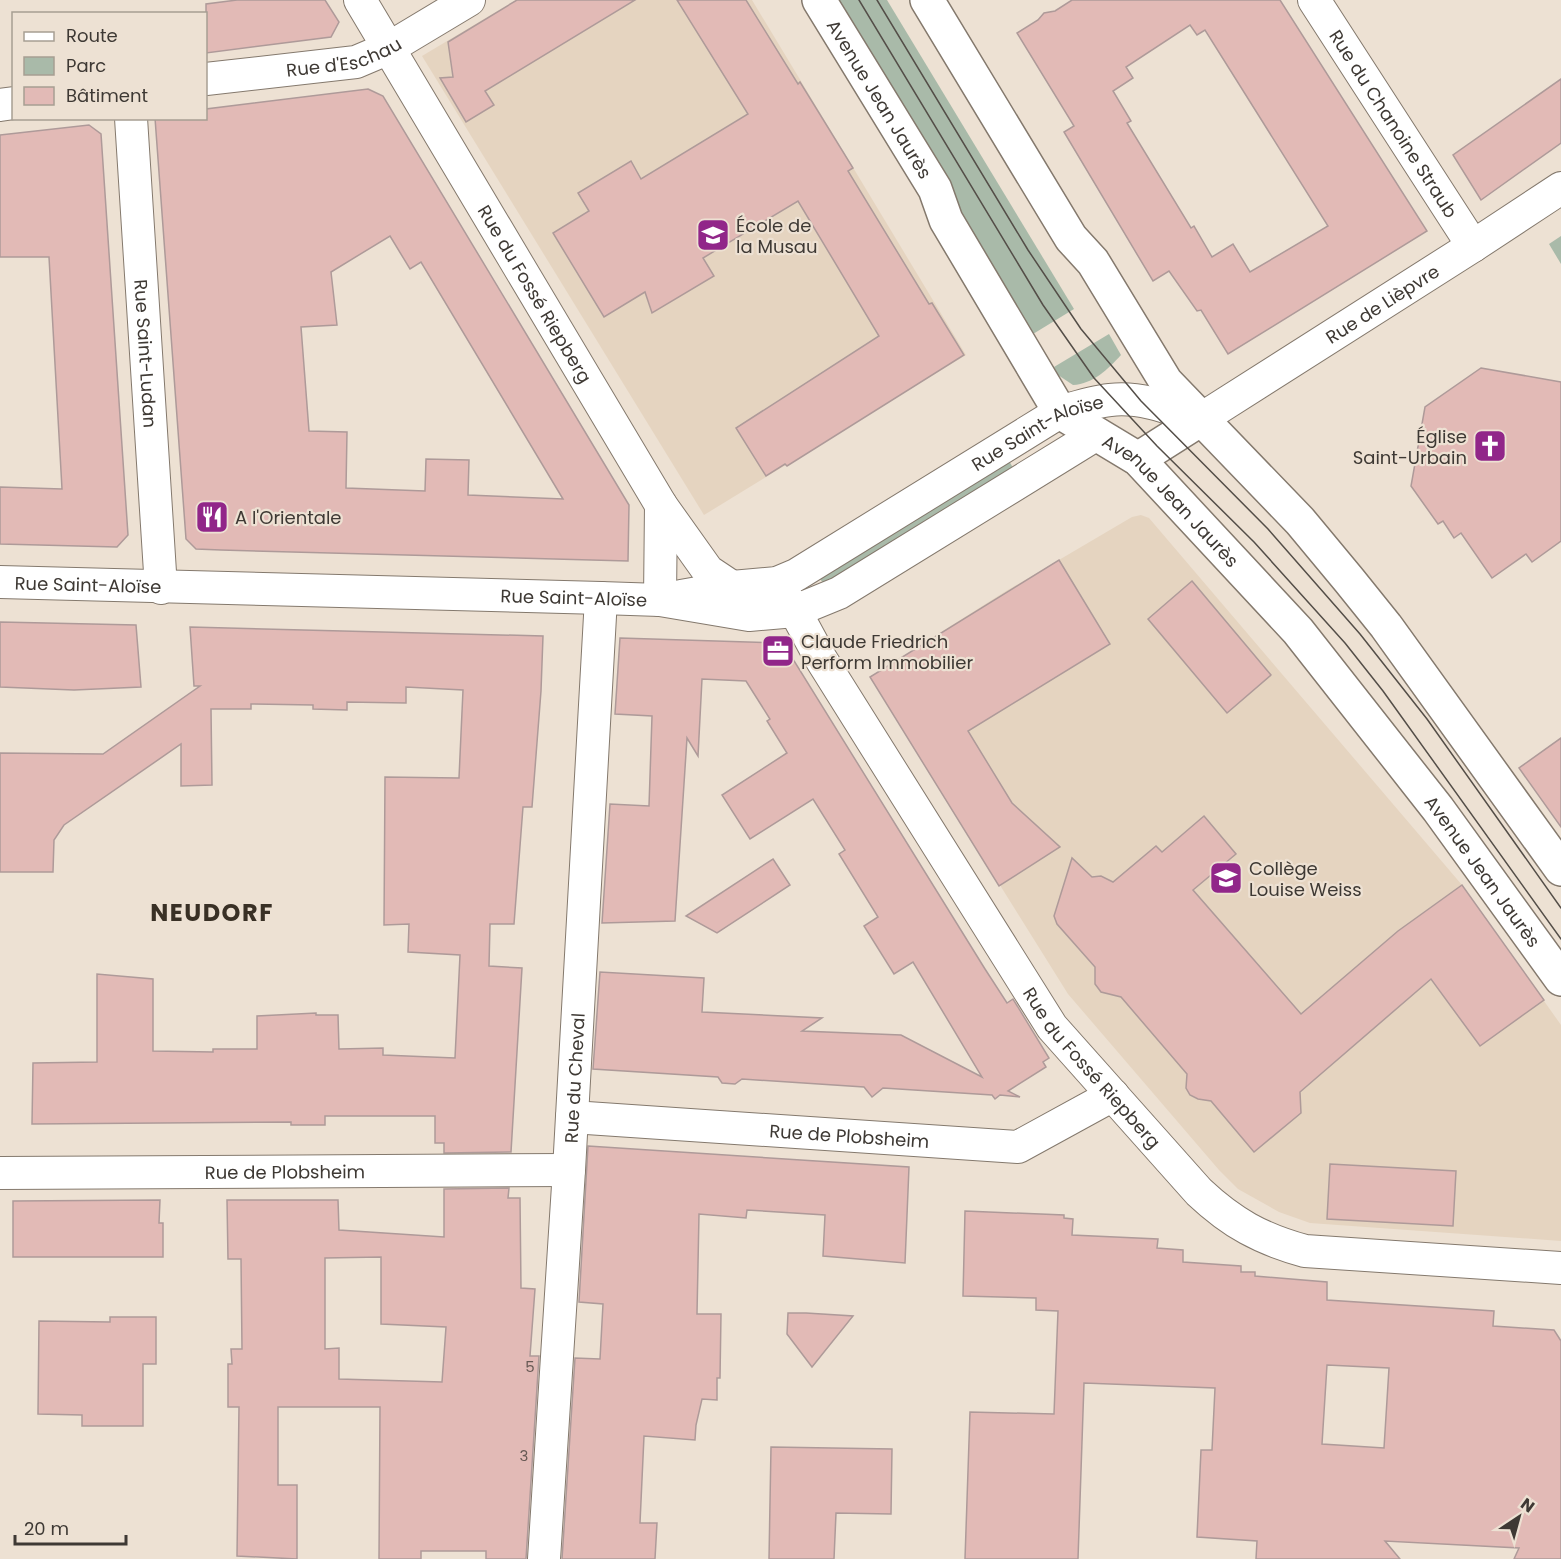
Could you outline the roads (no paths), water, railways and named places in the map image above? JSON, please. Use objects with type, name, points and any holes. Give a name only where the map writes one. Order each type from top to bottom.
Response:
[{"type":"main road","name":"Avenue Jean Jaurès","points":[[819,0],[935,189],[946,220],[1060,412],[1138,459],[1298,631],[1438,809],[1561,979]]},
{"type":"main road","points":[[927,0],[1071,238],[1094,262],[1166,382],[1300,521],[1386,626],[1561,869]]},
{"type":"main road","points":[[1138,459],[1201,419]]},
{"type":"street","name":"Rue du Fossé Riepberg","points":[[360,0],[661,505],[708,570],[732,587]]},
{"type":"street","name":"Rue d'Eschau","points":[[207,80],[356,62],[389,48],[469,0]]},
{"type":"street","name":"Rue du Chanoine Straub","points":[[1314,0],[1473,246]]},
{"type":"street","name":"Rue Saint-Ludan","points":[[131,120],[161,588]]},
{"type":"street","name":"Rue de Lièpvre","points":[[1201,419],[1561,188]]},
{"type":"street","name":"Rue Saint-Aloïse","points":[[787,579],[1060,412],[1091,403],[1127,399],[1162,406],[1201,419]]},
{"type":"street","name":"Rue Saint-Aloïse","points":[[0,582],[660,600],[749,615],[795,611],[839,593],[1097,434]]},
{"type":"street","points":[[661,505],[660,600],[787,579]]},
{"type":"street","name":"Rue du Fossé Riepberg","points":[[787,579],[795,611],[821,659],[1052,1028],[1199,1192],[1220,1211],[1250,1231],[1276,1243],[1305,1251],[1561,1268]]},
{"type":"street","name":"Rue du Cheval","points":[[544,1559],[569,1170],[601,598]]},
{"type":"street","name":"Rue de Plobsheim","points":[[572,1117],[1018,1147],[1113,1095]]},
{"type":"street","name":"Rue de Plobsheim","points":[[0,1173],[569,1170]]},
{"type":"tram line","points":[[859,0],[1043,305],[1094,378],[1157,446],[1254,542],[1345,643],[1383,691],[1561,939]]},
{"type":"tram line","points":[[877,0],[1028,250],[1081,329],[1141,401],[1268,529],[1360,634],[1427,719],[1561,908]]},
{"type":"place","name":"École de la Musau","points":[[713,235]]},
{"type":"place","name":"Église Saint-Urbain","points":[[1490,446]]},
{"type":"place","name":"A l'Orientale","points":[[212,517]]},
{"type":"place","name":"Claude Friedrich Perform Immobilier","points":[[778,651]]},
{"type":"place","name":"Collège Louise Weiss","points":[[1226,878]]},
{"type":"district","name":"NEUDORF","points":[[212,912]]}]
